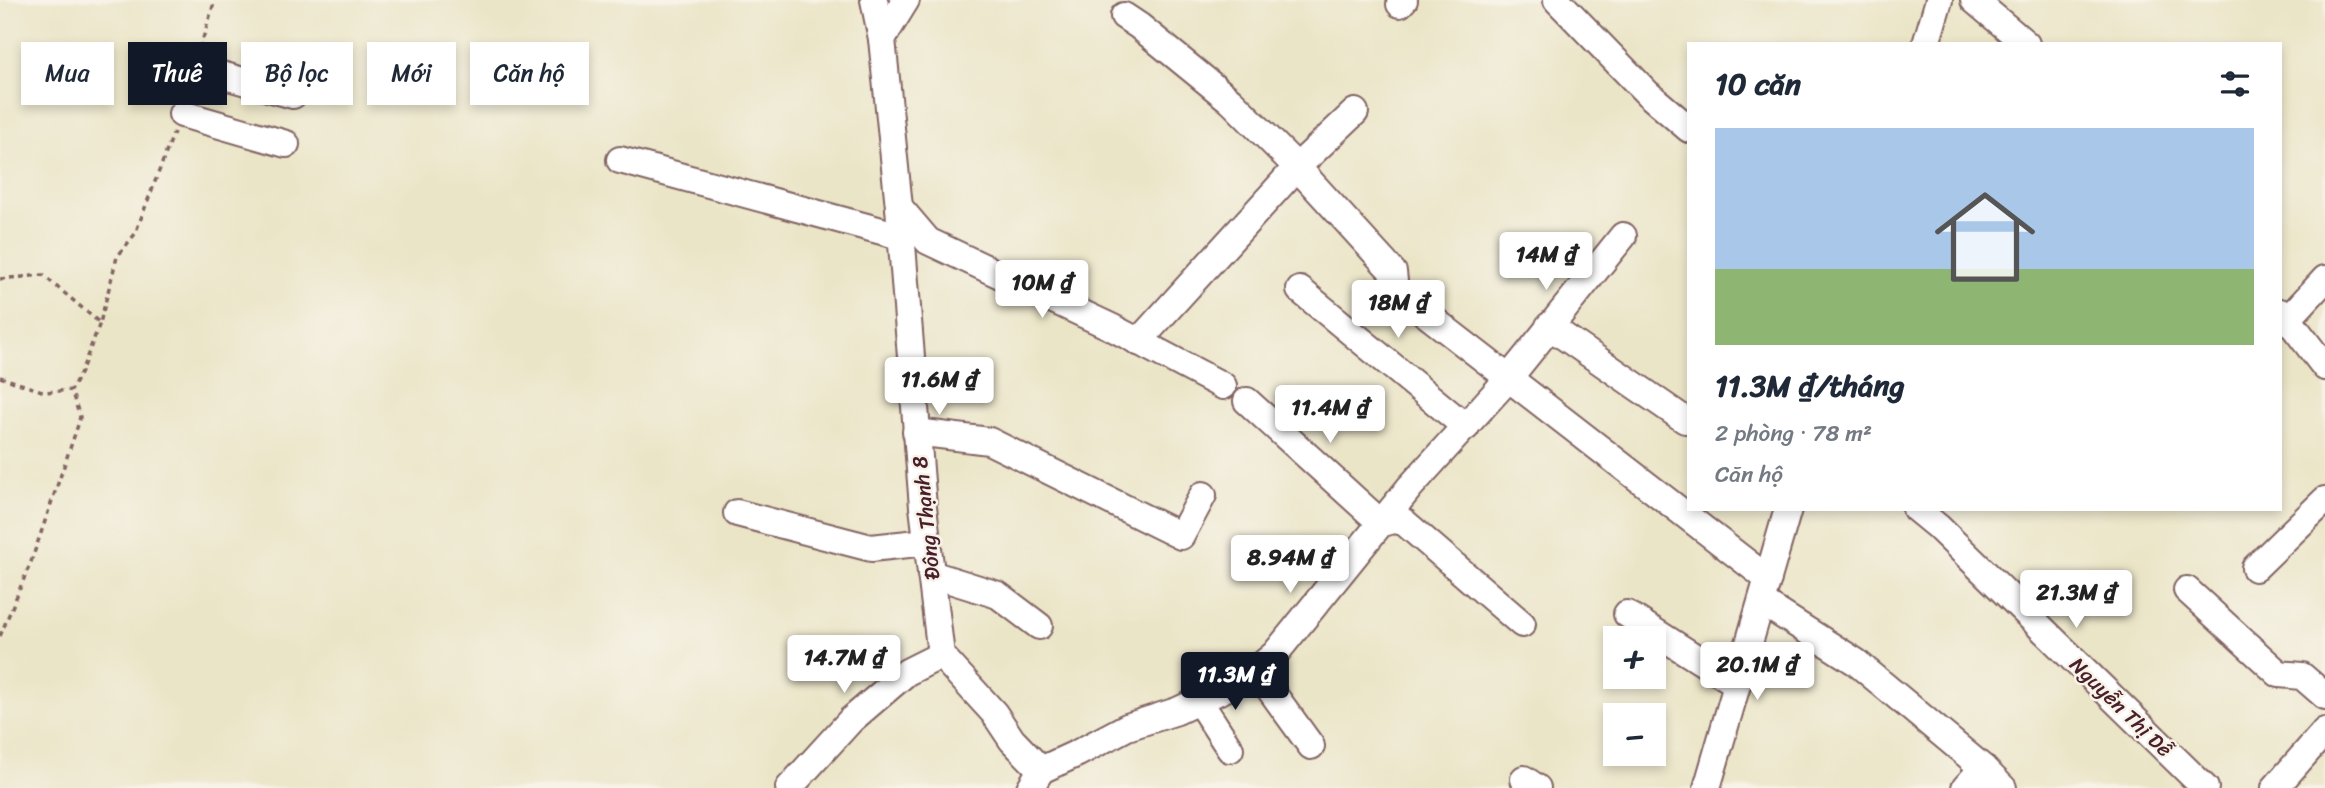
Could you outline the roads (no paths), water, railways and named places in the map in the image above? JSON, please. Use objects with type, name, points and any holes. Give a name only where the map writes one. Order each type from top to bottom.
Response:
[{"type":"street","name":"Đông Thạnh 8","points":[[874,0],[882,39],[899,207],[916,432],[941,655]]},
{"type":"street","points":[[882,39],[906,0]]},
{"type":"street","points":[[1557,0],[1647,93],[1687,127]]},
{"type":"street","points":[[1927,42],[1939,0]]},
{"type":"street","points":[[1974,0],[2024,42]]},
{"type":"street","points":[[1124,16],[1231,101],[1297,167],[1392,272],[1395,290],[1856,662],[1983,768],[2003,788]]},
{"type":"street","points":[[1139,342],[1297,167],[1355,112]]},
{"type":"street","points":[[182,114],[286,144]]},
{"type":"street","points":[[620,160],[900,236]]},
{"type":"street","points":[[899,207],[928,241],[1139,342],[1223,386]]},
{"type":"street","points":[[789,788],[851,720],[907,672],[941,655],[986,703],[1035,779],[1127,727],[1177,711],[1228,687],[1256,670],[1275,654],[1410,487],[1508,379],[1623,236]]},
{"type":"street","points":[[2325,279],[2284,316],[2325,367]]},
{"type":"street","points":[[1300,290],[1466,427]]},
{"type":"street","points":[[1549,326],[1685,420]]},
{"type":"street","points":[[1247,401],[1381,523]]},
{"type":"street","points":[[916,432],[989,441],[1181,536],[1203,495]]},
{"type":"street","points":[[2255,568],[2325,500]]},
{"type":"street","points":[[1707,788],[1786,511]]},
{"type":"street","name":"Nguyễn Thị Dễ","points":[[1918,511],[2205,788]]},
{"type":"street","points":[[737,513],[872,548],[928,542]]},
{"type":"street","points":[[1381,523],[1394,520],[1404,522],[1521,624]]},
{"type":"street","points":[[931,574],[998,595],[1039,626]]},
{"type":"street","points":[[2187,590],[2279,674],[2302,676],[2325,696]]},
{"type":"street","points":[[1627,614],[1737,684]]},
{"type":"street","points":[[1256,670],[1311,746]]},
{"type":"street","points":[[1199,701],[1230,749]]},
{"type":"street","points":[[2275,788],[2325,731]]},
{"type":"street","points":[[1965,788],[1983,768]]}]
